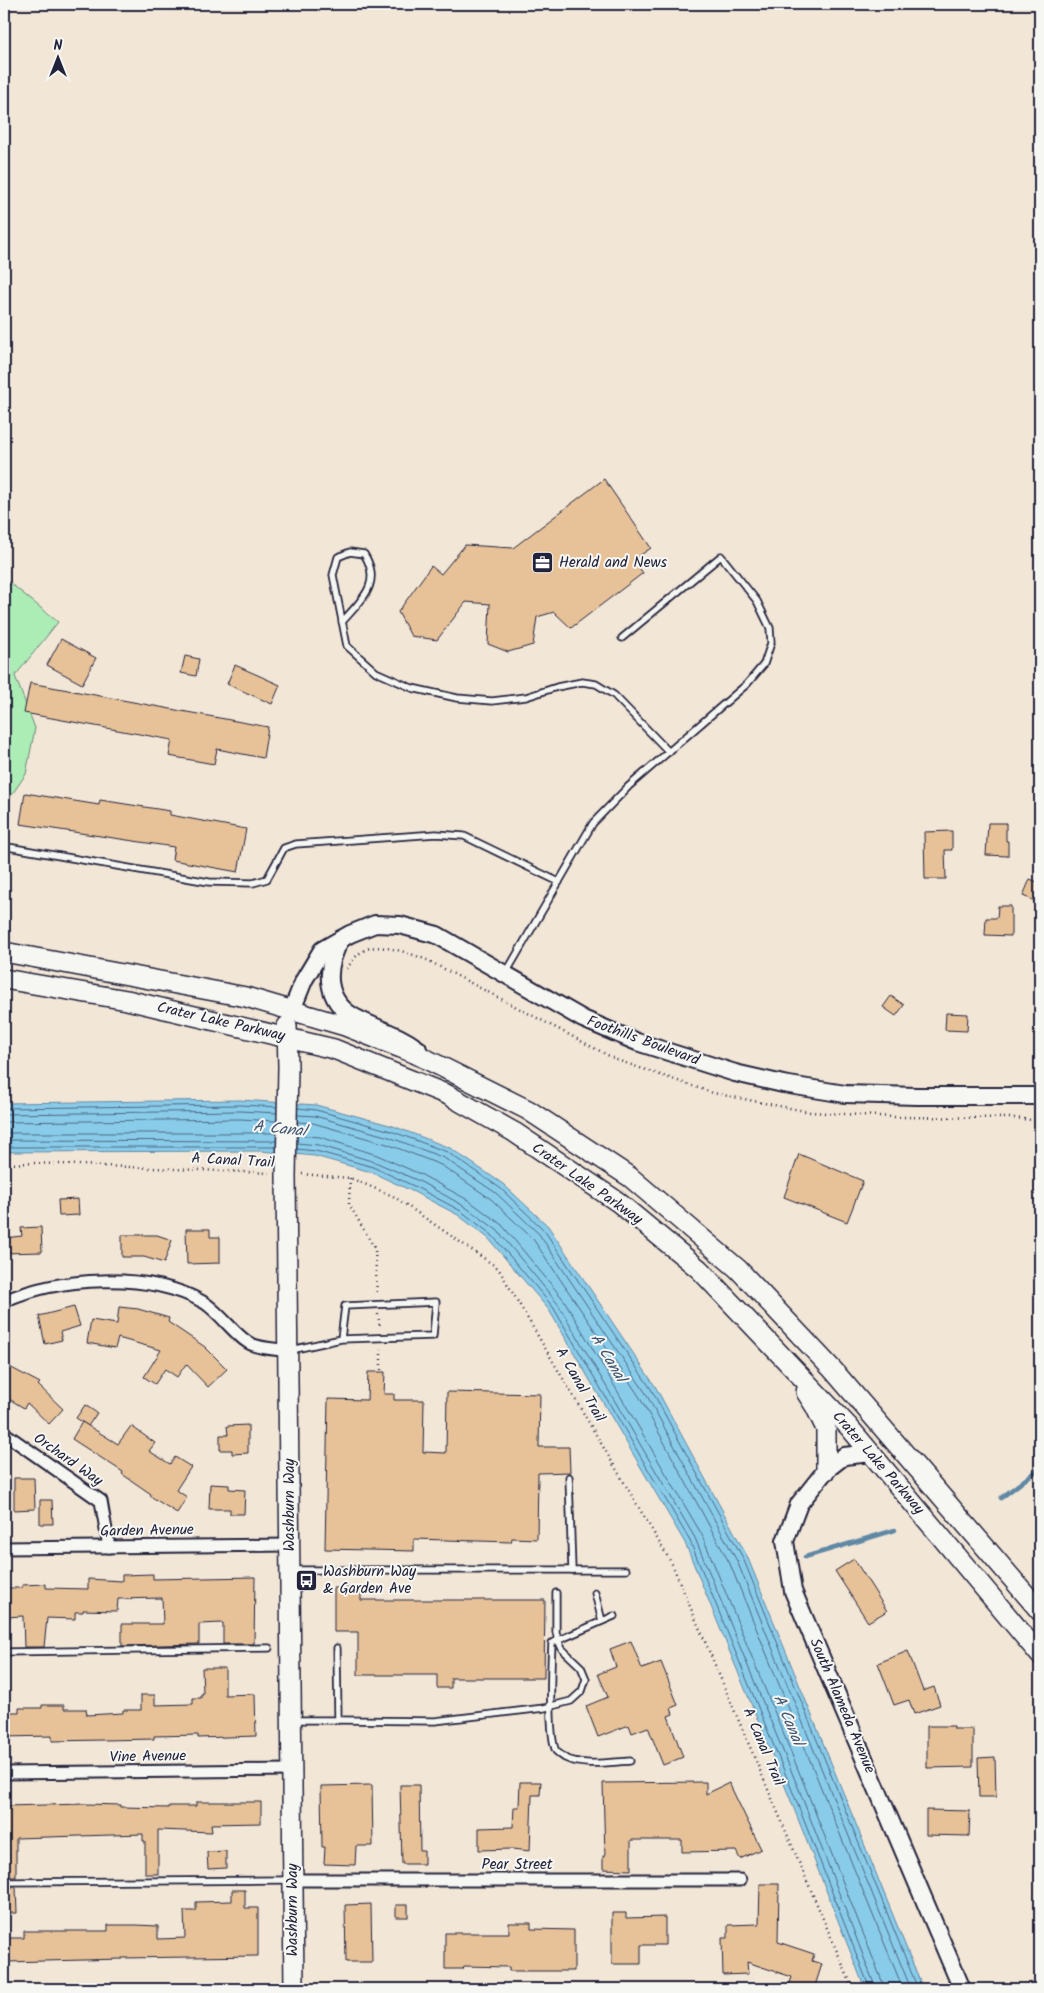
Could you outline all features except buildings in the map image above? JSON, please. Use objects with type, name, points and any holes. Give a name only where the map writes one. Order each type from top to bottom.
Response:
[{"type":"main road","name":"Foothills Boulevard","points":[[289,1023],[304,980],[322,950],[341,939],[375,924],[400,924],[437,936],[584,1019],[637,1042],[699,1062],[774,1082],[845,1094],[1040,1096]]},
{"type":"main road","points":[[341,939],[335,950],[329,979],[331,992],[337,1000],[345,1010],[357,1019],[410,1042],[437,1064]]},
{"type":"main road","name":"Crater Lake Parkway","points":[[4,952],[246,997],[334,1049],[448,1095],[514,1132],[618,1202],[699,1269],[849,1427],[1002,1608],[1040,1656]]},
{"type":"main road","name":"Crater Lake Parkway","points":[[4,979],[127,1000],[289,1023],[345,1026],[437,1064],[528,1110],[630,1177],[738,1269],[833,1370],[1040,1611]]},
{"type":"main road","name":"Washburn Way","points":[[289,1023],[287,1173],[294,1989]]},
{"type":"main road","points":[[783,1358],[815,1406],[826,1429],[826,1470]]},
{"type":"main road","name":"South Alameda Avenue","points":[[871,1453],[844,1456],[826,1470],[799,1504],[786,1541],[793,1591],[962,1989]]},
{"type":"street","points":[[4,1302],[27,1291],[105,1279],[160,1285],[203,1302],[250,1344],[288,1351]]},
{"type":"street","name":"Orchard Way","points":[[4,1434],[100,1501],[109,1547]]},
{"type":"street","name":"Garden Avenue","points":[[4,1548],[290,1545]]},
{"type":"street","name":"Vine Avenue","points":[[4,1773],[292,1770]]},
{"type":"street","name":"Pear Street","points":[[293,1880],[740,1880]]},
{"type":"lane","points":[[342,622],[363,598],[372,580],[371,566],[364,554],[350,552],[338,557],[333,575],[342,622],[347,646],[376,672],[412,688],[457,698],[492,701],[526,696],[582,682],[596,684],[614,695],[669,752]]},
{"type":"lane","points":[[505,974],[593,823],[630,786],[747,684],[764,664],[771,643],[770,628],[757,601],[721,556],[622,638]]},
{"type":"lane","points":[[8,847],[209,882],[253,883],[267,879],[284,848],[296,844],[436,834],[464,836],[559,882]]},
{"type":"lane","points":[[288,1351],[341,1339],[433,1336],[436,1302],[345,1306],[341,1339]]},
{"type":"lane","points":[[569,1477],[572,1570]]},
{"type":"lane","points":[[290,1570],[626,1570]]},
{"type":"lane","points":[[291,1720],[435,1721],[551,1706],[571,1701],[582,1691],[586,1679],[581,1667],[562,1649],[558,1640],[556,1632],[556,1593]]},
{"type":"lane","points":[[595,1593],[602,1621]]},
{"type":"lane","points":[[614,1616],[552,1643],[551,1706],[554,1743],[556,1752],[576,1762],[630,1761]]},
{"type":"lane","points":[[4,1652],[269,1648]]},
{"type":"lane","points":[[337,1648],[338,1720]]},
{"type":"lane","points":[[4,1882],[293,1880]]},
{"type":"path","name":"A Canal Trail","points":[[4,1164],[34,1163],[287,1173],[350,1178],[393,1196],[498,1268],[672,1564],[854,1989]]},
{"type":"path","points":[[350,1178],[349,1204],[375,1249],[377,1304],[381,1338],[381,1372]]},
{"type":"green space","points":[[4,578],[58,622],[15,676],[35,728],[26,774],[4,806]]},
{"type":"water","name":"A Canal","points":[[240,1100],[316,1105],[393,1126],[450,1148],[503,1184],[548,1226],[655,1386],[747,1556],[923,1989],[865,1989],[789,1796],[685,1543],[549,1310],[488,1238],[458,1215],[414,1192],[371,1172],[315,1156],[261,1151],[4,1152],[4,1103]]},
{"type":"waterway","points":[[1001,1498],[1040,1468]]},
{"type":"waterway","points":[[805,1557],[895,1530]]},
{"type":"place","name":"Herald and News","points":[[543,563]]},
{"type":"place","name":"Washburn Way & Garden Ave","points":[[307,1581]]}]
